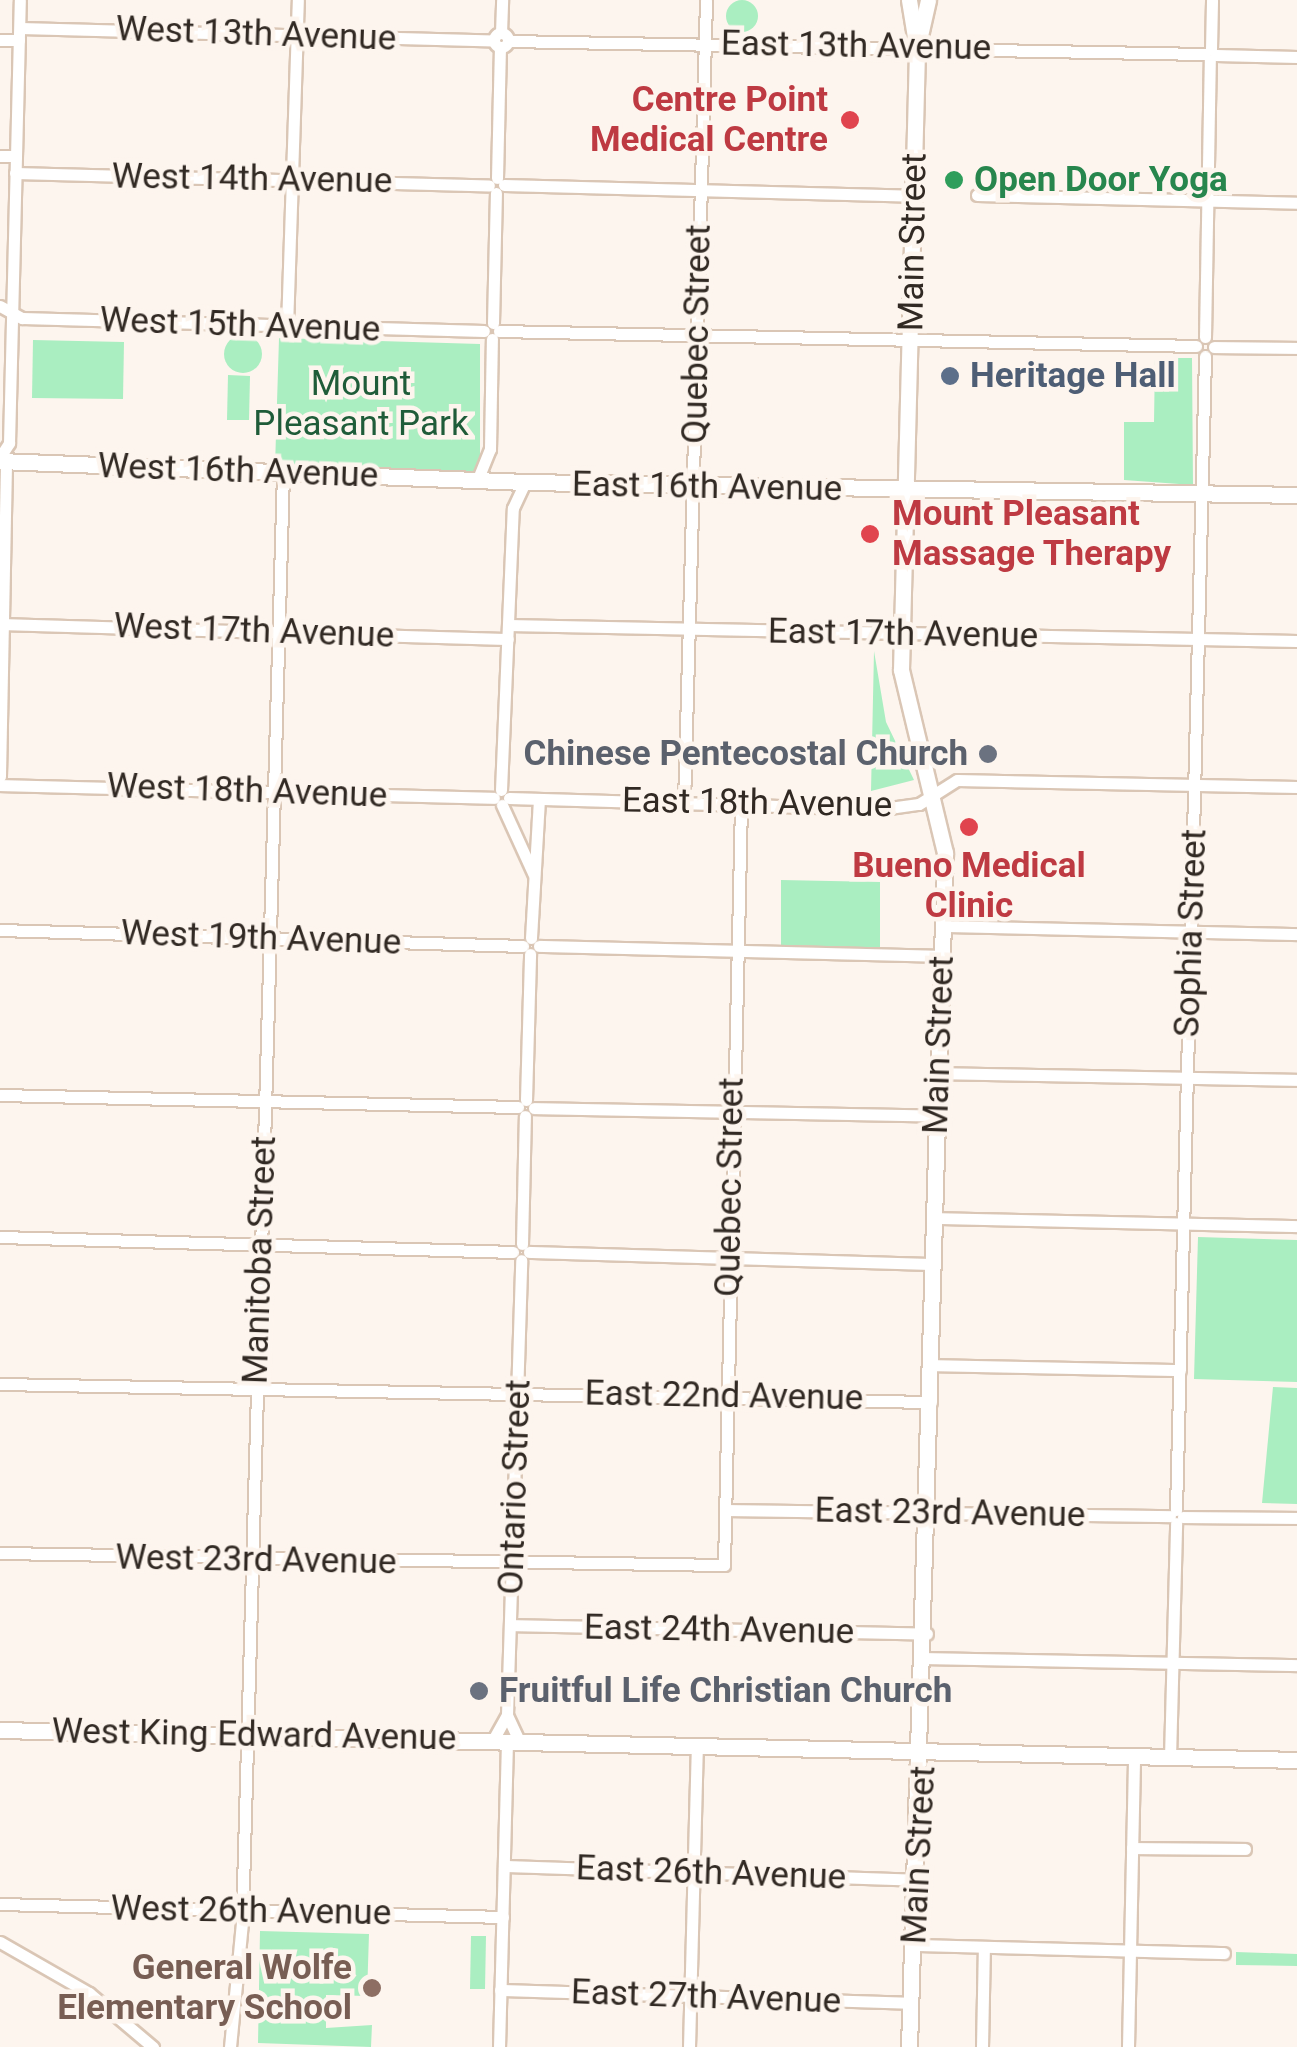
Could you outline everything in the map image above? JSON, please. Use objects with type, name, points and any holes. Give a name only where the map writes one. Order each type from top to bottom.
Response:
[{"type":"main road","name":"Main Street","points":[[909,0],[917,50],[901,635],[905,702],[937,792],[942,926],[927,1658],[909,2047]]},
{"type":"main road","name":"Main Street","points":[[917,50],[928,0]]},
{"type":"main road","name":"West 16th Avenue","points":[[7,458],[476,481]]},
{"type":"main road","name":"East 16th Avenue","points":[[476,481],[1297,495]]},
{"type":"main road","name":"West King Edward Avenue","points":[[0,1730],[1297,1760]]},
{"type":"street","points":[[0,776],[20,0]]},
{"type":"street","points":[[287,327],[298,0]]},
{"type":"street","points":[[476,481],[490,449],[502,0]]},
{"type":"street","name":"Quebec Street","points":[[684,803],[706,0]]},
{"type":"street","name":"Sophia Street","points":[[1170,1758],[1212,0]]},
{"type":"street","name":"West 13th Avenue","points":[[0,40],[20,34],[298,34],[501,40]]},
{"type":"street","name":"East 13th Avenue","points":[[501,40],[1297,56]]},
{"type":"street","points":[[0,156],[16,156]]},
{"type":"street","name":"West 14th Avenue","points":[[15,173],[913,196]]},
{"type":"street","points":[[976,196],[1297,203]]},
{"type":"street","name":"West 15th Avenue","points":[[0,306],[12,313],[287,327],[1297,348]]},
{"type":"street","name":"Manitoba Street","points":[[230,2047],[242,1911],[282,472]]},
{"type":"street","name":"Ontario Street","points":[[525,482],[513,508],[502,798],[533,873]]},
{"type":"street","name":"West 17th Avenue","points":[[2,624],[279,632],[508,632]]},
{"type":"street","name":"East 17th Avenue","points":[[508,632],[689,630],[1297,640]]},
{"type":"street","name":"East 18th Avenue","points":[[502,798],[882,809],[937,792],[957,780],[1297,787]]},
{"type":"street","name":"West 18th Avenue","points":[[0,784],[502,798]]},
{"type":"street","name":"Ontario Street","points":[[499,2047],[538,799]]},
{"type":"street","name":"Quebec Street","points":[[513,1565],[724,1565],[730,1510],[729,1258],[740,805]]},
{"type":"street","points":[[942,926],[1297,934]]},
{"type":"street","name":"West 19th Avenue","points":[[0,930],[941,956]]},
{"type":"street","points":[[938,1072],[1297,1080]]},
{"type":"street","points":[[0,1094],[937,1116]]},
{"type":"street","points":[[935,1218],[1297,1226]]},
{"type":"street","points":[[0,1238],[934,1264]]},
{"type":"street","points":[[932,1365],[1180,1370]]},
{"type":"street","name":"East 22nd Avenue","points":[[0,1384],[931,1402]]},
{"type":"street","name":"East 23rd Avenue","points":[[730,1510],[1297,1518]]},
{"type":"street","name":"West 23rd Avenue","points":[[0,1554],[513,1565]]},
{"type":"street","name":"East 24th Avenue","points":[[511,1625],[927,1634]]},
{"type":"street","points":[[927,1658],[1297,1665]]},
{"type":"street","name":"Ontario Street","points":[[506,1740],[507,1715]]},
{"type":"street","points":[[689,2047],[696,1746]]},
{"type":"street","points":[[1128,2047],[1134,1757]]},
{"type":"street","points":[[1132,1848],[1245,1849]]},
{"type":"street","name":"East 26th Avenue","points":[[504,1866],[918,1880]]},
{"type":"street","name":"West 26th Avenue","points":[[0,1904],[502,1916]]},
{"type":"street","points":[[0,1942],[89,1993],[153,2047]]},
{"type":"street","points":[[914,1945],[1224,1953]]},
{"type":"street","points":[[982,2047],[984,1947]]},
{"type":"street","name":"East 27th Avenue","points":[[500,1990],[911,2003]]},
{"type":"green space","points":[[742,0],[754,4],[758,16],[754,28],[742,32],[730,28],[726,16],[730,4]]},
{"type":"green space","points":[[243,335],[257,340],[262,354],[257,368],[243,373],[229,368],[224,354],[229,340]]},
{"type":"green space","name":"Mount Pleasant Park","points":[[279,338],[480,344],[480,472],[275,466]]},
{"type":"green space","points":[[33,340],[124,342],[123,399],[32,398]]},
{"type":"green space","points":[[1155,358],[1192,358],[1193,485],[1124,480],[1124,422],[1154,422]]},
{"type":"green space","points":[[228,375],[250,376],[249,420],[227,420]]},
{"type":"green space","points":[[874,651],[886,722],[914,780],[871,791]]},
{"type":"green space","points":[[781,880],[880,882],[880,948],[781,945]]},
{"type":"green space","points":[[1198,1237],[1297,1240],[1297,1382],[1194,1379]]},
{"type":"green space","points":[[1273,1387],[1297,1388],[1297,1504],[1262,1503]]},
{"type":"green space","points":[[260,1931],[369,1934],[367,1996],[326,1995],[326,2028],[372,2025],[371,2047],[258,2043]]},
{"type":"green space","points":[[471,1936],[486,1936],[485,1989],[470,1989]]},
{"type":"green space","points":[[1236,1952],[1297,1954],[1297,1966],[1236,1965]]},
{"type":"place","name":"Centre Point Medical Centre","points":[[850,120]]},
{"type":"place","name":"Open Door Yoga","points":[[954,180]]},
{"type":"place","name":"Heritage Hall","points":[[950,376]]},
{"type":"place","name":"Mount Pleasant Massage Therapy","points":[[870,534]]},
{"type":"place","name":"Chinese Pentecostal Church","points":[[988,754]]},
{"type":"place","name":"Bueno Medical Clinic","points":[[969,827]]},
{"type":"place","name":"Fruitful Life Christian Church","points":[[479,1691]]},
{"type":"place","name":"General Wolfe Elementary School","points":[[372,1988]]}]
